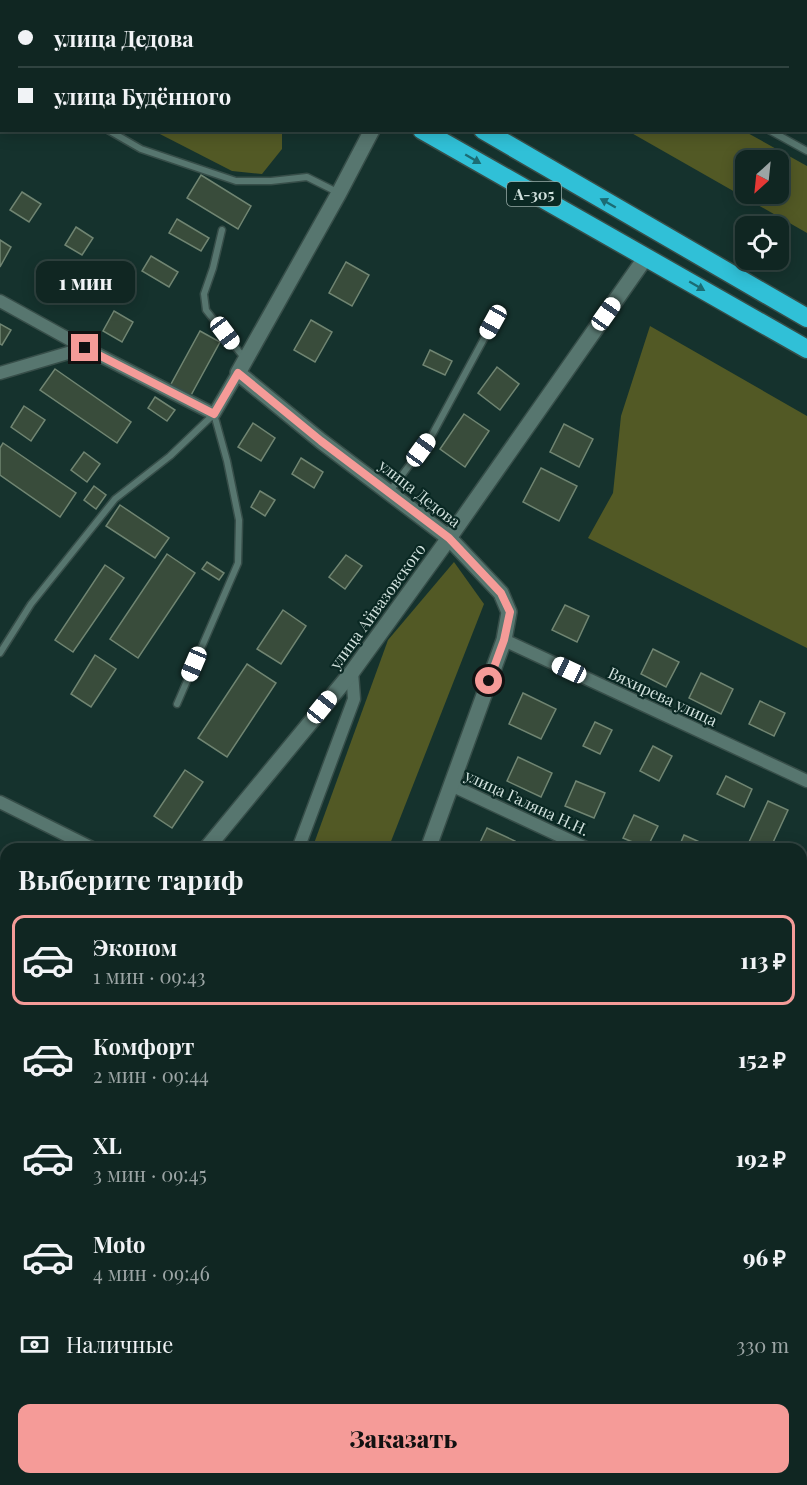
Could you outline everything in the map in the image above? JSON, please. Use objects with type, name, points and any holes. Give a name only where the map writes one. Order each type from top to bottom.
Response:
[{"type":"highway","name":"А-305","points":[[426,132],[807,349]]},
{"type":"highway","name":"А-305","points":[[486,132],[807,318]]},
{"type":"street","points":[[0,301],[85,348],[214,414],[371,132]]},
{"type":"street","name":"улица Айвазовского","points":[[211,843],[352,672],[646,258]]},
{"type":"street","points":[[0,373],[85,348]]},
{"type":"street","name":"улица Дедова","points":[[242,366],[321,441],[390,491],[449,538],[501,593],[510,612],[504,640],[430,843]]},
{"type":"street","name":"Вяхирева улица","points":[[504,640],[807,782]]},
{"type":"street","points":[[300,843],[354,699],[352,672]]},
{"type":"street","name":"улица Галяна Н.Н.","points":[[451,785],[575,843]]},
{"type":"street","points":[[0,802],[82,843]]},
{"type":"lane","points":[[111,132],[141,149],[236,181],[271,181],[307,177],[339,193]]},
{"type":"lane","points":[[773,132],[807,151]]},
{"type":"lane","points":[[222,230],[204,294],[206,310],[242,366]]},
{"type":"lane","points":[[390,491],[432,435],[493,322]]},
{"type":"lane","points":[[0,653],[31,604],[115,499],[170,456],[214,414],[228,461],[239,520],[238,563],[177,705]]},
{"type":"green space","points":[[156,132],[282,132],[282,149],[262,174],[232,171]]},
{"type":"green space","points":[[630,132],[746,132],[778,150],[735,150],[735,192]]},
{"type":"green space","points":[[789,156],[807,166],[807,233],[789,223],[789,216],[777,216],[756,204],[789,204]]},
{"type":"green space","points":[[650,326],[807,416],[807,648],[588,538],[613,493],[621,416]]},
{"type":"green space","points":[[454,562],[484,604],[390,843],[314,843],[388,640]]},
{"type":"building","points":[[201,175],[251,206],[238,229],[187,198]]},
{"type":"building","points":[[22,192],[41,204],[29,222],[10,210]]},
{"type":"building","points":[[177,219],[209,238],[201,251],[169,233]]},
{"type":"building","points":[[76,227],[93,238],[82,255],[65,245]]},
{"type":"building","points":[[0,240],[11,247],[0,267]]},
{"type":"building","points":[[151,256],[178,272],[169,287],[142,271]]},
{"type":"building","points":[[346,262],[369,275],[352,306],[329,293]]},
{"type":"building","points":[[54,268],[73,279],[62,299],[42,288]]},
{"type":"building","points":[[114,311],[133,322],[122,342],[103,331]]},
{"type":"building","points":[[311,320],[332,332],[315,362],[294,350]]},
{"type":"building","points":[[0,324],[11,330],[2,345],[0,344]]},
{"type":"building","points":[[200,331],[220,342],[190,397],[170,386]]},
{"type":"building","points":[[430,350],[452,361],[445,375],[423,365]]},
{"type":"building","points":[[497,367],[519,384],[500,410],[478,393]]},
{"type":"building","points":[[55,369],[131,422],[117,443],[40,390]]},
{"type":"building","points":[[155,397],[175,410],[167,421],[148,408]]},
{"type":"building","points":[[24,406],[45,420],[31,441],[11,427]]},
{"type":"building","points":[[464,414],[489,431],[465,467],[440,449]]},
{"type":"building","points":[[253,423],[275,438],[261,461],[238,447]]},
{"type":"building","points":[[564,424],[593,439],[579,467],[550,452]]},
{"type":"building","points":[[3,443],[76,493],[60,517],[0,475],[0,448]]},
{"type":"building","points":[[84,452],[100,464],[87,482],[71,470]]},
{"type":"building","points":[[301,458],[323,472],[314,488],[292,474]]},
{"type":"building","points":[[541,468],[577,486],[559,521],[523,502]]},
{"type":"building","points":[[94,486],[106,495],[96,509],[84,500]]},
{"type":"building","points":[[260,491],[275,500],[265,516],[251,507]]},
{"type":"building","points":[[120,505],[169,538],[155,558],[106,526]]},
{"type":"building","points":[[167,554],[195,573],[138,658],[110,639]]},
{"type":"building","points":[[346,555],[362,566],[345,589],[329,577]]},
{"type":"building","points":[[207,562],[224,573],[219,580],[202,569]]},
{"type":"building","points":[[105,565],[124,578],[73,652],[55,640]]},
{"type":"building","points":[[565,605],[589,616],[577,642],[552,630]]},
{"type":"building","points":[[283,610],[306,626],[281,664],[257,649]]},
{"type":"building","points":[[653,649],[679,662],[666,687],[641,674]]},
{"type":"building","points":[[95,655],[116,669],[91,707],[71,694]]},
{"type":"building","points":[[247,664],[276,683],[227,757],[198,738]]},
{"type":"building","points":[[701,673],[733,689],[721,714],[689,698]]},
{"type":"building","points":[[523,693],[556,709],[541,739],[509,724]]},
{"type":"building","points":[[760,701],[785,713],[774,736],[749,724]]},
{"type":"building","points":[[595,722],[612,730],[600,754],[583,746]]},
{"type":"building","points":[[653,746],[672,756],[659,781],[640,771]]},
{"type":"building","points":[[518,757],[552,773],[541,797],[507,781]]},
{"type":"building","points":[[185,770],[203,782],[172,828],[154,816]]},
{"type":"building","points":[[726,776],[752,789],[744,807],[717,794]]},
{"type":"building","points":[[576,781],[605,793],[594,818],[565,806]]},
{"type":"building","points":[[768,801],[788,810],[773,843],[749,842]]},
{"type":"building","points":[[634,815],[658,826],[650,843],[635,843],[623,838]]},
{"type":"building","points":[[487,828],[515,841],[514,843],[480,843]]},
{"type":"building","points":[[684,835],[702,843],[681,843]]},
{"type":"route","points":[[85,348],[214,414],[238,373],[321,441],[390,491],[449,538],[501,593],[510,612],[504,640],[489,681]]}]
